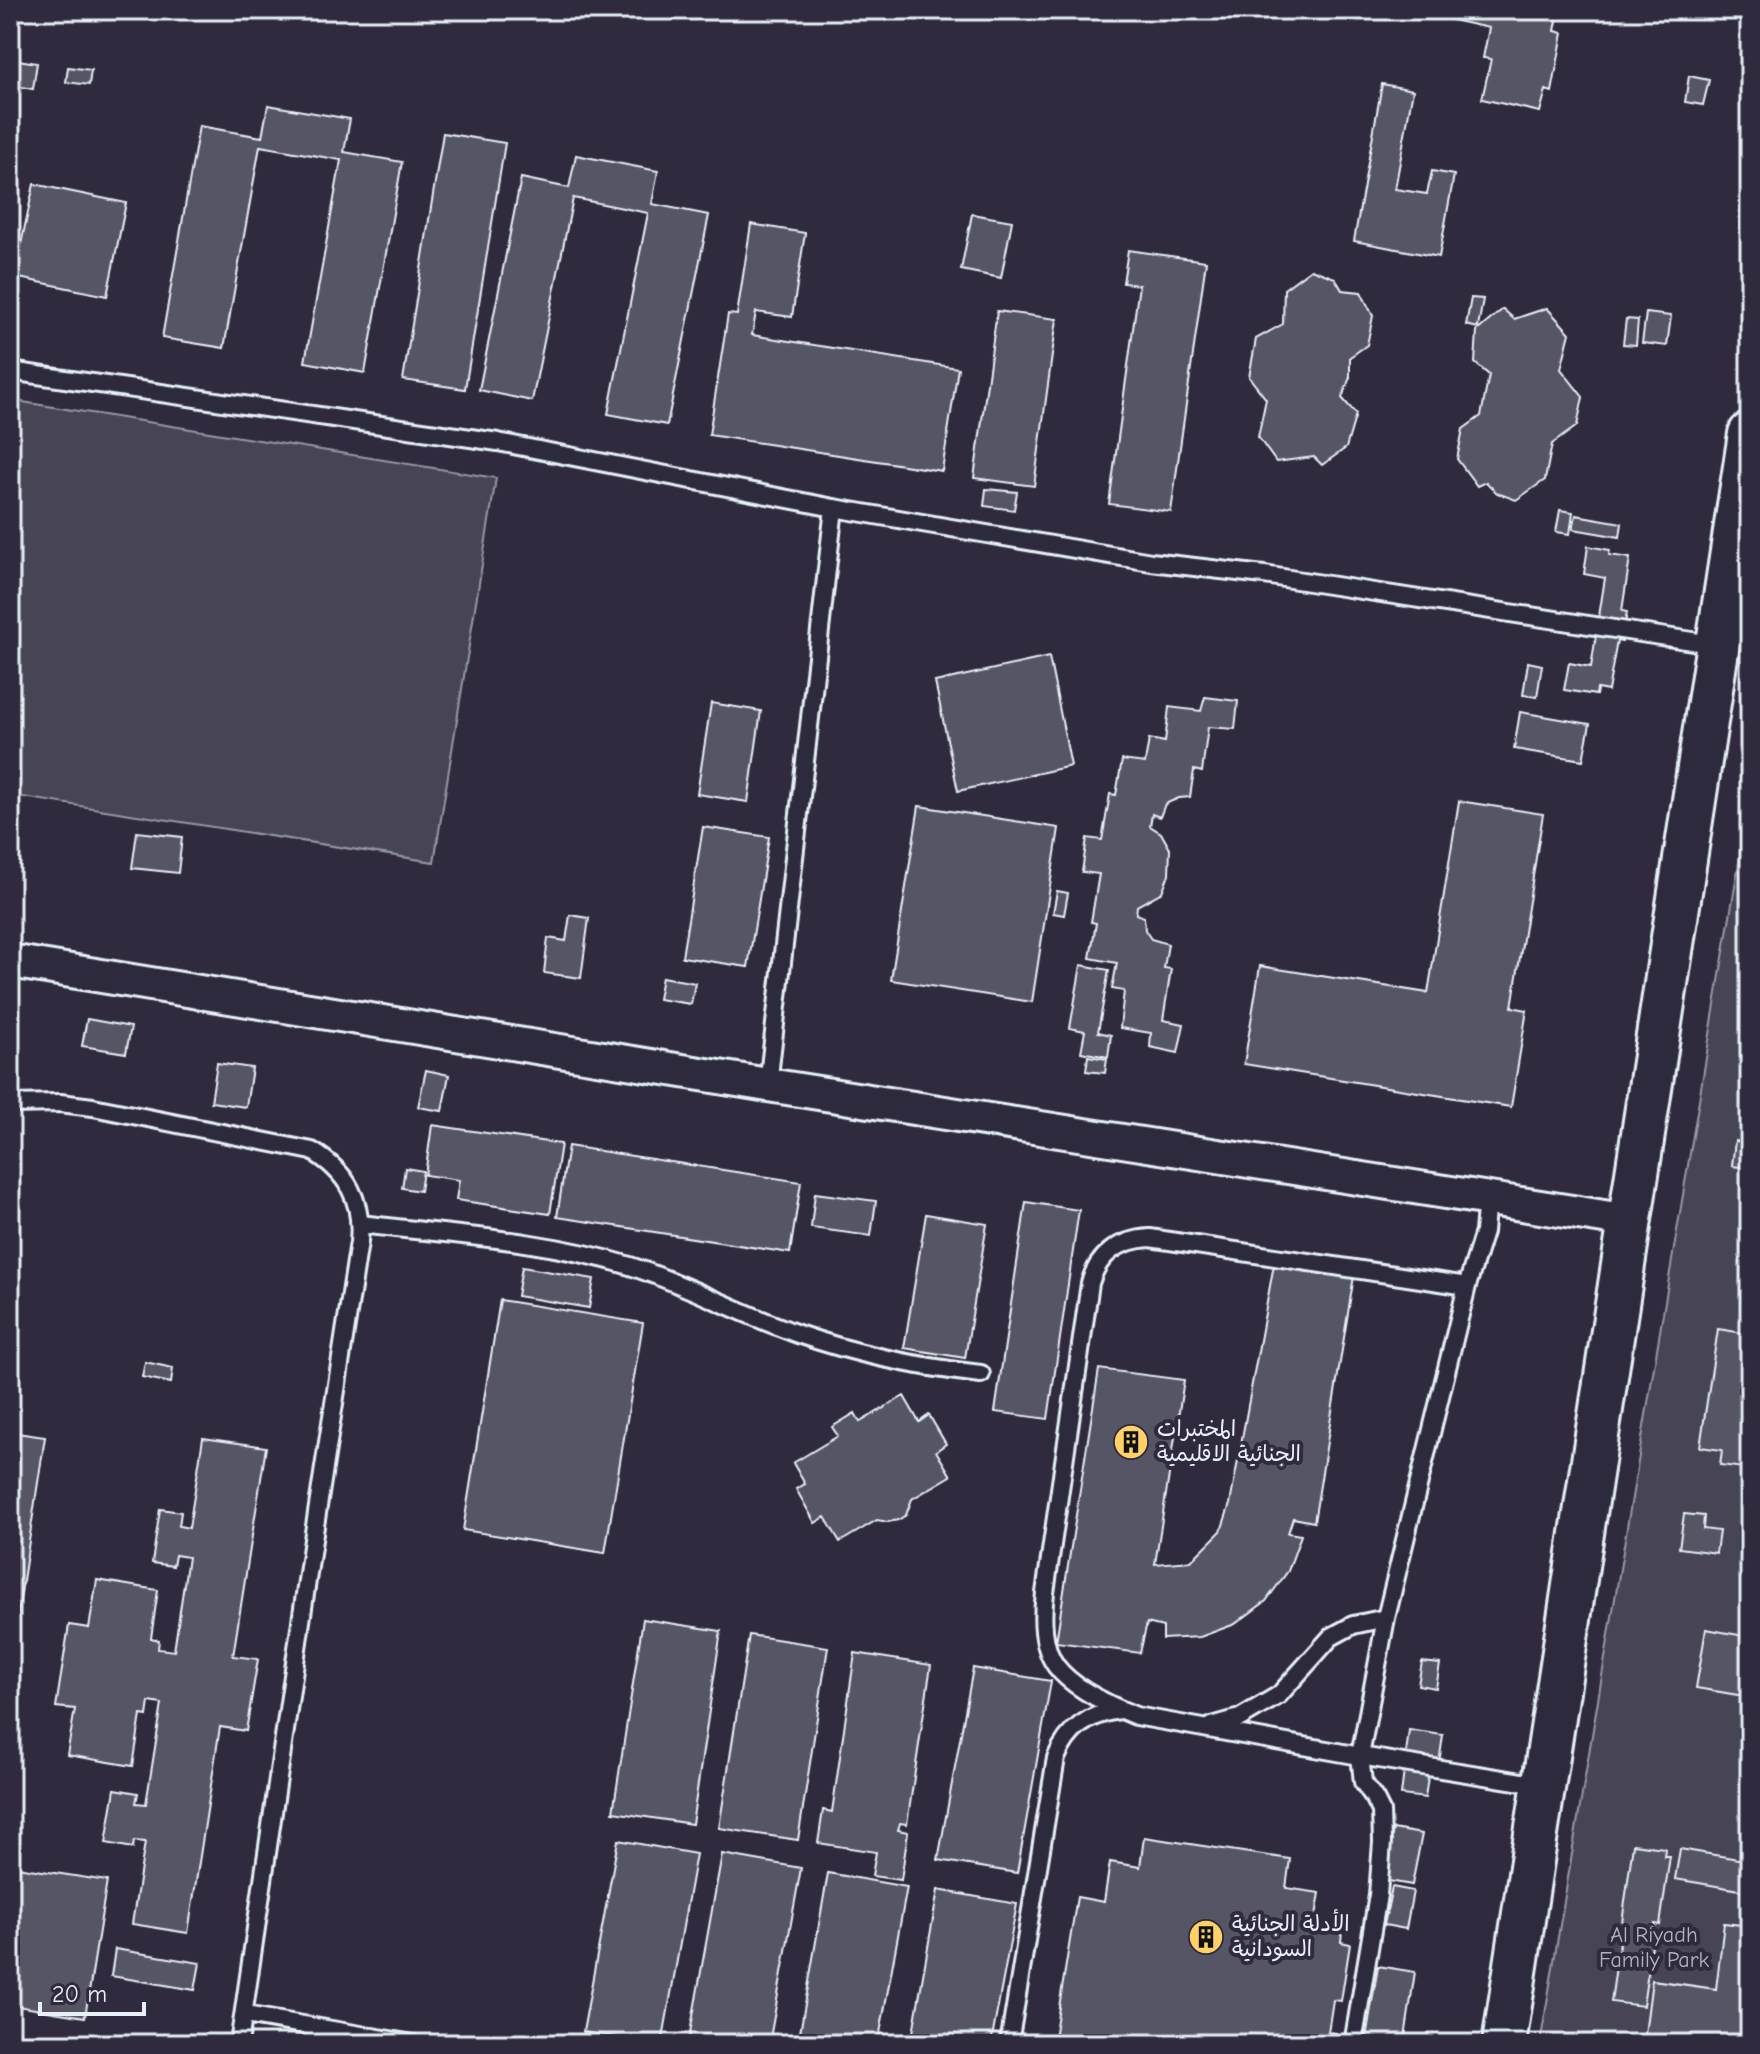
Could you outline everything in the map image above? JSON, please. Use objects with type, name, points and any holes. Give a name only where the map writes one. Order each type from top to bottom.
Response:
[{"type":"street","points":[[1504,2044],[1750,434]]},
{"type":"street","points":[[10,961],[1629,1221]]},
{"type":"lane","points":[[10,371],[498,442],[834,508],[1151,562],[1264,575],[1718,645]]},
{"type":"lane","points":[[768,1085],[834,508]]},
{"type":"lane","points":[[10,1104],[60,1103],[93,1107],[312,1151],[329,1161],[353,1190],[361,1224],[239,2044]]},
{"type":"lane","points":[[1353,2044],[1378,1895],[1382,1842],[1381,1811],[1363,1782],[1360,1756],[1386,1618],[1467,1286],[1484,1232],[1487,1197]]},
{"type":"lane","points":[[361,1224],[586,1254],[673,1282],[757,1319],[840,1348],[918,1366],[981,1374]]},
{"type":"lane","points":[[1467,1286],[1150,1238],[1118,1244],[1104,1255],[1094,1268],[1090,1283],[1043,1624],[1056,1666],[1079,1686],[1136,1716],[1543,1785]]},
{"type":"lane","points":[[1203,1728],[1257,1710],[1279,1695],[1331,1637],[1353,1625],[1386,1618]]},
{"type":"lane","points":[[1009,2044],[1056,1758],[1061,1745],[1080,1723],[1092,1716],[1120,1710]]},
{"type":"lane","points":[[245,2015],[413,2044]]},
{"type":"green space","points":[[10,400],[496,478],[434,862],[10,795]]},
{"type":"green space","name":"Al Riyadh Family Park","points":[[1750,797],[1750,2044],[1540,2044]]},
{"type":"building","points":[[1439,10],[1559,10],[1555,31],[1563,33],[1552,92],[1546,90],[1540,112],[1482,99],[1491,59],[1483,58],[1489,28],[1438,17]]},
{"type":"building","points":[[12,59],[37,63],[33,89],[10,85]]},
{"type":"building","points":[[68,67],[91,70],[89,85],[66,82]]},
{"type":"building","points":[[1689,76],[1709,80],[1703,105],[1685,102]]},
{"type":"building","points":[[1382,84],[1413,90],[1395,189],[1427,194],[1432,171],[1454,175],[1439,257],[1354,241]]},
{"type":"building","points":[[268,105],[350,119],[344,152],[402,162],[365,373],[305,362],[341,160],[260,146],[224,348],[162,338],[199,126],[262,137]]},
{"type":"building","points":[[443,133],[505,143],[465,389],[403,380]]},
{"type":"building","points":[[576,155],[658,171],[652,204],[709,215],[667,425],[608,414],[648,213],[573,198],[532,401],[479,390],[521,178],[569,188]]},
{"type":"building","points":[[34,184],[126,203],[107,296],[14,277]]},
{"type":"building","points":[[972,214],[1012,221],[1001,278],[961,270]]},
{"type":"building","points":[[751,224],[805,233],[792,317],[756,312],[752,335],[958,368],[942,471],[709,435],[728,314],[737,315]]},
{"type":"building","points":[[1128,250],[1206,261],[1171,512],[1109,504],[1139,285],[1123,283]]},
{"type":"building","points":[[1311,269],[1335,278],[1342,290],[1361,292],[1373,316],[1367,345],[1350,357],[1350,377],[1342,398],[1356,414],[1346,448],[1322,465],[1314,457],[1276,462],[1258,437],[1266,399],[1249,377],[1256,339],[1283,324],[1284,289]]},
{"type":"building","points":[[1471,298],[1483,299],[1478,328],[1466,325]]},
{"type":"building","points":[[1547,308],[1570,333],[1561,369],[1583,397],[1577,426],[1552,444],[1545,480],[1516,500],[1497,493],[1486,482],[1477,486],[1457,459],[1463,429],[1481,416],[1489,375],[1475,363],[1477,331],[1503,309],[1514,319]]},
{"type":"building","points":[[997,311],[1057,319],[1034,486],[974,478]]},
{"type":"building","points":[[1646,313],[1671,316],[1667,346],[1642,343]]},
{"type":"building","points":[[1626,319],[1638,320],[1636,345],[1623,344]]},
{"type":"building","points":[[986,489],[1017,492],[1014,510],[984,506]]},
{"type":"building","points":[[1560,510],[1573,512],[1570,534],[1556,532]]},
{"type":"building","points":[[1576,515],[1622,523],[1620,537],[1573,529]]},
{"type":"building","points":[[1588,546],[1610,550],[1609,555],[1630,558],[1622,611],[1627,612],[1622,642],[1617,641],[1608,691],[1597,689],[1596,695],[1564,690],[1569,663],[1591,667],[1605,578],[1584,574]]},
{"type":"building","points":[[1049,657],[1071,766],[958,791],[935,682]]},
{"type":"building","points":[[1528,662],[1542,665],[1537,697],[1523,695]]},
{"type":"building","points":[[1205,697],[1238,701],[1235,729],[1208,727],[1202,772],[1194,770],[1190,797],[1165,804],[1160,817],[1152,814],[1150,826],[1161,833],[1170,849],[1169,874],[1162,892],[1137,906],[1136,914],[1144,917],[1145,930],[1151,939],[1168,944],[1164,968],[1171,969],[1163,1020],[1184,1024],[1178,1053],[1150,1047],[1151,1033],[1120,1028],[1124,991],[1112,989],[1117,963],[1090,958],[1096,923],[1091,922],[1099,874],[1082,872],[1087,838],[1102,840],[1110,794],[1116,795],[1122,760],[1145,763],[1149,739],[1165,742],[1169,707],[1201,711]]},
{"type":"building","points":[[711,703],[761,711],[748,802],[697,794]]},
{"type":"building","points":[[1520,712],[1590,724],[1583,760],[1514,749]]},
{"type":"building","points":[[1459,801],[1543,814],[1512,1007],[1527,1010],[1511,1107],[1244,1064],[1260,966],[1428,993]]},
{"type":"building","points":[[919,806],[1059,828],[1032,1002],[891,980]]},
{"type":"building","points":[[703,827],[769,837],[748,967],[682,957]]},
{"type":"building","points":[[137,832],[182,837],[178,873],[132,868]]},
{"type":"building","points":[[1057,891],[1068,893],[1064,915],[1053,913]]},
{"type":"building","points":[[570,915],[589,918],[581,978],[544,973],[548,938],[566,941]]},
{"type":"building","points":[[1081,965],[1109,970],[1098,1032],[1111,1035],[1108,1057],[1081,1052],[1085,1031],[1070,1028]]},
{"type":"building","points":[[662,977],[695,983],[691,1004],[658,999]]},
{"type":"building","points":[[87,1019],[131,1027],[126,1053],[82,1046]]},
{"type":"building","points":[[1088,1056],[1107,1059],[1105,1073],[1086,1071]]},
{"type":"building","points":[[217,1063],[252,1068],[246,1107],[211,1102]]},
{"type":"building","points":[[426,1070],[449,1075],[442,1111],[418,1107]]},
{"type":"building","points":[[1747,1089],[1750,1089],[1750,1138],[1740,1136]]},
{"type":"building","points":[[432,1125],[561,1144],[550,1214],[456,1200],[459,1180],[425,1175]]},
{"type":"building","points":[[1735,1141],[1750,1143],[1750,1168],[1732,1166]]},
{"type":"building","points":[[568,1146],[801,1182],[790,1253],[557,1217]]},
{"type":"building","points":[[405,1168],[423,1171],[420,1191],[402,1188]]},
{"type":"building","points":[[815,1193],[876,1201],[871,1236],[811,1228]]},
{"type":"building","points":[[1026,1202],[1079,1210],[1048,1419],[995,1412]]},
{"type":"building","points":[[926,1214],[987,1224],[965,1358],[904,1348]]},
{"type":"building","name":"المختبرات الجنائية الاقليمية","points":[[1274,1264],[1354,1276],[1314,1522],[1293,1518],[1288,1533],[1301,1535],[1288,1571],[1266,1601],[1235,1624],[1200,1637],[1163,1639],[1163,1627],[1147,1623],[1140,1653],[1056,1642],[1099,1369],[1184,1380],[1155,1564],[1191,1561],[1221,1531],[1230,1504]]},
{"type":"building","points":[[522,1267],[594,1279],[589,1308],[517,1296]]},
{"type":"building","points":[[500,1300],[643,1323],[605,1553],[463,1530]]},
{"type":"building","points":[[1718,1329],[1750,1334],[1750,1455],[1745,1454],[1743,1468],[1720,1465],[1722,1450],[1700,1447]]},
{"type":"building","points":[[145,1362],[173,1368],[171,1383],[142,1377]]},
{"type":"building","points":[[904,1396],[919,1422],[929,1415],[946,1444],[936,1451],[951,1476],[912,1499],[906,1515],[898,1520],[877,1520],[840,1542],[825,1517],[815,1523],[796,1489],[805,1484],[793,1463],[838,1436],[832,1427],[855,1413],[860,1422]]},
{"type":"building","points":[[10,1432],[45,1437],[10,1665]]},
{"type":"building","points":[[203,1438],[266,1447],[233,1656],[258,1659],[246,1731],[220,1727],[188,1933],[132,1924],[145,1842],[134,1841],[133,1848],[106,1843],[115,1789],[138,1793],[136,1803],[146,1804],[162,1704],[149,1702],[147,1716],[141,1715],[133,1766],[67,1755],[75,1709],[56,1707],[69,1625],[89,1628],[97,1580],[158,1590],[151,1638],[159,1640],[158,1649],[174,1651],[188,1557],[175,1555],[173,1566],[152,1563],[160,1509],[181,1512],[179,1526],[189,1528]]},
{"type":"building","points":[[1684,1514],[1704,1516],[1703,1529],[1719,1531],[1716,1553],[1679,1548]]},
{"type":"building","points":[[643,1619],[721,1631],[692,1824],[613,1812]]},
{"type":"building","points":[[1706,1629],[1750,1637],[1750,1697],[1696,1688]]},
{"type":"building","points":[[749,1635],[828,1647],[798,1840],[719,1828]]},
{"type":"building","points":[[855,1653],[931,1665],[907,1824],[900,1823],[898,1830],[908,1832],[901,1880],[872,1876],[876,1852],[818,1843],[823,1810],[832,1812]]},
{"type":"building","points":[[1422,1662],[1440,1664],[1436,1688],[1418,1685]]},
{"type":"building","points":[[973,1668],[1051,1681],[1017,1873],[938,1860]]},
{"type":"building","points":[[1409,1730],[1443,1735],[1437,1778],[1428,1777],[1425,1798],[1401,1795]]},
{"type":"building","points":[[1393,1829],[1422,1834],[1412,1885],[1383,1880]]},
{"type":"building","name":"الأدلة الجنائية السودانية","points":[[1144,1837],[1290,1859],[1286,1888],[1320,1893],[1314,1927],[1342,1931],[1341,1942],[1350,1944],[1341,2001],[1333,2000],[1328,2032],[1336,2033],[1335,2044],[1053,2044],[1077,1897],[1104,1902],[1110,1862],[1140,1867]]},
{"type":"building","points":[[618,1840],[696,1854],[662,2044],[583,2032]]},
{"type":"building","points":[[1633,1844],[1665,1848],[1664,1856],[1670,1856],[1660,1925],[1655,1924],[1643,2006],[1611,2002]]},
{"type":"building","points":[[1680,1849],[1750,1861],[1746,1891],[1675,1879]]},
{"type":"building","points":[[722,1854],[801,1868],[769,2044],[688,2044]]},
{"type":"building","points":[[10,1866],[107,1881],[85,2017],[10,2005]]},
{"type":"building","points":[[828,1873],[907,1887],[878,2044],[798,2044]]},
{"type":"building","points":[[1392,1887],[1413,1891],[1406,1929],[1384,1925]]},
{"type":"building","points":[[938,1890],[1017,1904],[991,2044],[911,2044]]},
{"type":"building","points":[[1724,1923],[1750,1926],[1750,1954],[1744,1994],[1750,1995],[1750,2044],[1636,2044],[1637,2040],[1644,2042],[1652,1980],[1716,1989]]},
{"type":"building","points":[[115,1949],[200,1963],[195,1990],[111,1976]]},
{"type":"building","points":[[1378,1966],[1415,1972],[1404,2044],[1365,2044]]},
{"type":"place","name":"المختبرات الجنائية الاقليمية","points":[[1131,1442]]},
{"type":"place","name":"الأدلة الجنائية السودانية","points":[[1206,1937]]}]
